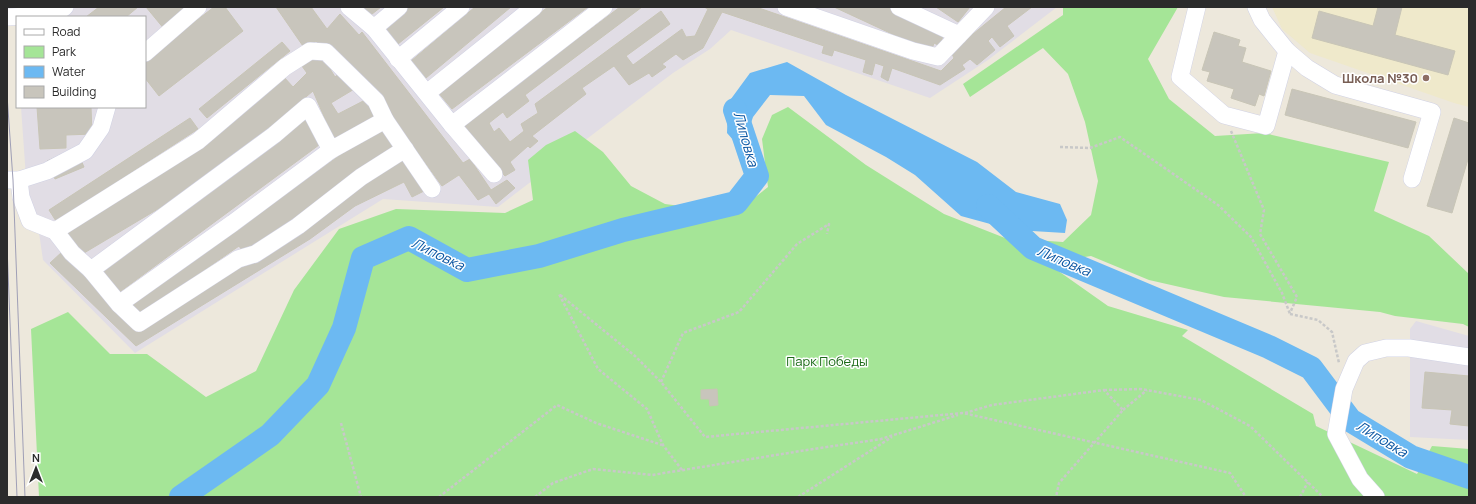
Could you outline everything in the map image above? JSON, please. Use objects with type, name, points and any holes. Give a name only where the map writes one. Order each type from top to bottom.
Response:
[{"type":"lane","points":[[54,16],[65,7]]},
{"type":"lane","points":[[146,52],[198,7]]},
{"type":"lane","points":[[350,7],[374,28],[452,125],[494,174]]},
{"type":"lane","points":[[374,28],[400,7]]},
{"type":"lane","points":[[398,59],[460,7]]},
{"type":"lane","points":[[427,93],[534,7]]},
{"type":"lane","points":[[452,125],[604,7]]},
{"type":"lane","points":[[786,7],[913,52],[938,57],[986,7]]},
{"type":"lane","points":[[899,7],[959,35]]},
{"type":"lane","points":[[1197,7],[1180,77],[1224,115],[1266,126],[1287,51]]},
{"type":"lane","points":[[1256,7],[1262,20],[1287,51],[1307,68],[1335,85],[1432,112],[1412,179]]},
{"type":"lane","points":[[55,231],[198,141],[285,67],[310,51],[326,52],[376,101],[385,120],[432,189]]},
{"type":"lane","points":[[91,270],[274,135],[308,106],[331,150]]},
{"type":"lane","points":[[107,108],[101,128],[85,150],[47,171],[13,180],[30,221],[55,231],[72,253],[91,270],[119,304],[139,323],[238,259],[255,254],[298,226],[361,177],[405,149]]},
{"type":"lane","points":[[119,304],[233,223],[331,150],[385,120]]},
{"type":"lane","points":[[1376,497],[1360,479],[1336,434],[1344,389],[1356,361],[1365,353],[1386,348],[1409,348],[1469,357]]},
{"type":"path","points":[[1224,115],[1264,210],[1260,234],[1297,297],[1290,314]]},
{"type":"path","points":[[1060,147],[1090,148],[1120,137],[1218,205],[1251,237],[1282,293],[1290,314]]},
{"type":"path","points":[[661,382],[683,333],[739,312],[797,244],[829,224],[827,234]]},
{"type":"path","points":[[682,470],[663,445],[647,409],[598,368],[559,294],[635,356],[661,382],[706,438],[964,414],[1230,473],[1246,497]]},
{"type":"path","points":[[1290,314],[1318,320],[1332,332],[1344,389]]},
{"type":"path","points":[[534,497],[553,483],[593,469],[652,475],[881,439],[992,404],[1104,390],[1141,389],[1200,400],[1250,426],[1323,497]]},
{"type":"path","points":[[1104,390],[1123,410]]},
{"type":"path","points":[[1056,497],[1059,483],[1123,410],[1147,390]]},
{"type":"path","points":[[439,497],[557,405],[596,423],[663,445]]},
{"type":"path","points":[[341,423],[361,497]]},
{"type":"path","points":[[798,497],[896,435]]},
{"type":"path","points":[[1300,497],[1308,482]]},
{"type":"shaded area","points":[[15,7],[1057,7],[988,60],[930,98],[731,30],[710,49],[673,73],[498,207],[383,199],[135,353],[43,260],[36,212],[27,192],[21,108],[146,108],[146,16],[16,16],[16,29]]},
{"type":"shaded area","name":"Школа №30","points":[[1272,7],[1469,7],[1469,107],[1310,53],[1282,29]]},
{"type":"shaded area","points":[[1416,321],[1469,336],[1469,440],[1410,437],[1410,329]]},
{"type":"green space","name":"Парк Победы","points":[[1063,7],[1178,7],[1148,59],[1169,99],[1215,136],[1264,133],[1389,162],[1374,211],[1429,236],[1469,274],[1469,327],[1463,324],[1395,316],[1380,312],[1224,297],[1149,280],[1091,256],[1047,263],[1108,306],[1188,330],[1182,336],[1313,414],[1316,426],[1417,474],[1432,446],[1469,449],[1469,497],[39,497],[31,329],[68,312],[110,354],[147,354],[206,397],[256,371],[294,290],[339,229],[396,209],[505,213],[533,200],[528,160],[546,145],[575,131],[603,152],[631,186],[665,204],[735,213],[768,187],[762,139],[772,115],[788,107],[866,165],[944,214],[1005,238],[1063,242],[1091,215],[1098,181],[1085,122],[1068,74],[1043,48],[970,97],[963,84],[1063,15]]},
{"type":"water","points":[[787,62],[846,95],[977,162],[1016,192],[1060,204],[1067,220],[1065,233],[1005,228],[961,216],[915,175],[886,157],[826,125],[804,96],[770,95],[753,117],[742,150],[727,133],[728,103],[750,73]]},
{"type":"building","points":[[99,7],[138,7],[127,16],[87,16]]},
{"type":"building","points":[[146,7],[193,7],[165,30]]},
{"type":"building","points":[[214,7],[225,7],[243,31],[159,96],[146,79],[146,59]]},
{"type":"building","points":[[276,7],[311,7],[327,29],[340,14],[359,35],[362,32],[463,163],[470,159],[491,190],[507,180],[515,188],[496,204],[489,194],[478,200],[459,175],[442,186],[365,79],[325,50],[316,41],[305,49]]},
{"type":"building","points":[[358,7],[381,7],[367,18]]},
{"type":"building","points":[[407,7],[444,7],[398,44],[383,27]]},
{"type":"building","points":[[475,7],[511,7],[426,78],[411,61]]},
{"type":"building","points":[[548,7],[588,7],[452,109],[437,91]]},
{"type":"building","points":[[620,7],[642,7],[525,95],[529,101],[507,118],[503,112],[489,123],[494,132],[499,128],[510,142],[524,131],[521,124],[538,113],[535,104],[661,11],[670,24],[626,56],[633,65],[682,29],[686,37],[695,36],[708,9],[704,7],[756,7],[941,71],[954,58],[951,52],[1006,7],[1032,7],[1007,26],[1014,36],[1000,47],[992,37],[988,41],[995,50],[977,65],[970,59],[962,65],[965,69],[940,85],[892,68],[888,81],[881,77],[884,66],[875,63],[872,75],[863,72],[866,60],[834,50],[832,56],[822,53],[824,46],[722,12],[703,48],[683,60],[676,54],[662,64],[666,67],[652,77],[649,73],[629,85],[614,66],[582,88],[586,94],[532,136],[538,141],[530,148],[528,146],[510,162],[515,170],[505,176],[461,127]]},
{"type":"building","points":[[834,7],[889,7],[944,32],[940,46],[934,43],[931,52]]},
{"type":"building","points":[[936,7],[970,7],[958,22]]},
{"type":"building","points":[[1378,7],[1402,7],[1395,35],[1455,51],[1448,75],[1312,38],[1319,11],[1373,26]]},
{"type":"building","points":[[1214,32],[1240,40],[1238,46],[1246,48],[1242,62],[1271,71],[1264,96],[1259,94],[1255,106],[1231,98],[1234,89],[1207,81],[1210,72],[1202,70]]},
{"type":"building","points":[[282,42],[290,51],[207,118],[199,109]]},
{"type":"building","points":[[321,54],[335,77],[341,72],[356,88],[331,103],[338,114],[369,98],[378,120],[335,142],[313,91],[205,181],[79,256],[65,232],[283,76],[293,87],[307,73],[299,62],[312,55]]},
{"type":"building","points":[[1292,89],[1416,122],[1408,148],[1285,115]]},
{"type":"building","points":[[37,108],[91,108],[92,134],[66,135],[66,148],[40,149]]},
{"type":"building","points":[[190,118],[198,129],[56,221],[49,210]]},
{"type":"building","points":[[1454,118],[1469,123],[1469,156],[1452,213],[1427,206]]},
{"type":"building","points":[[306,120],[323,142],[117,294],[101,271]]},
{"type":"building","points":[[381,127],[398,147],[244,253],[239,246],[138,316],[130,304],[197,254]]},
{"type":"building","points":[[76,149],[84,167],[55,179],[47,161]]},
{"type":"building","points":[[404,153],[424,191],[412,197],[404,182],[355,206],[310,239],[136,346],[50,263],[63,251],[137,328],[249,258]]},
{"type":"building","points":[[1425,372],[1469,376],[1469,426],[1450,424],[1452,410],[1422,408]]},
{"type":"building","points":[[717,389],[718,405],[710,406],[709,399],[701,399],[701,390]]},
{"type":"waterway","name":"Липовка","points":[[181,497],[270,435],[318,385],[344,328],[363,258],[409,238],[467,270],[539,256],[623,230],[736,203],[757,176],[735,110]]},
{"type":"waterway","name":"Липовка","points":[[988,206],[1033,248],[1269,347],[1311,368],[1350,420],[1411,457],[1469,477]]},
{"type":"tram line","points":[[7,95],[13,180],[25,497]]},
{"type":"tram line","points":[[7,246],[17,497]]},
{"type":"place","name":"Школа №30","points":[[1426,78]]}]
